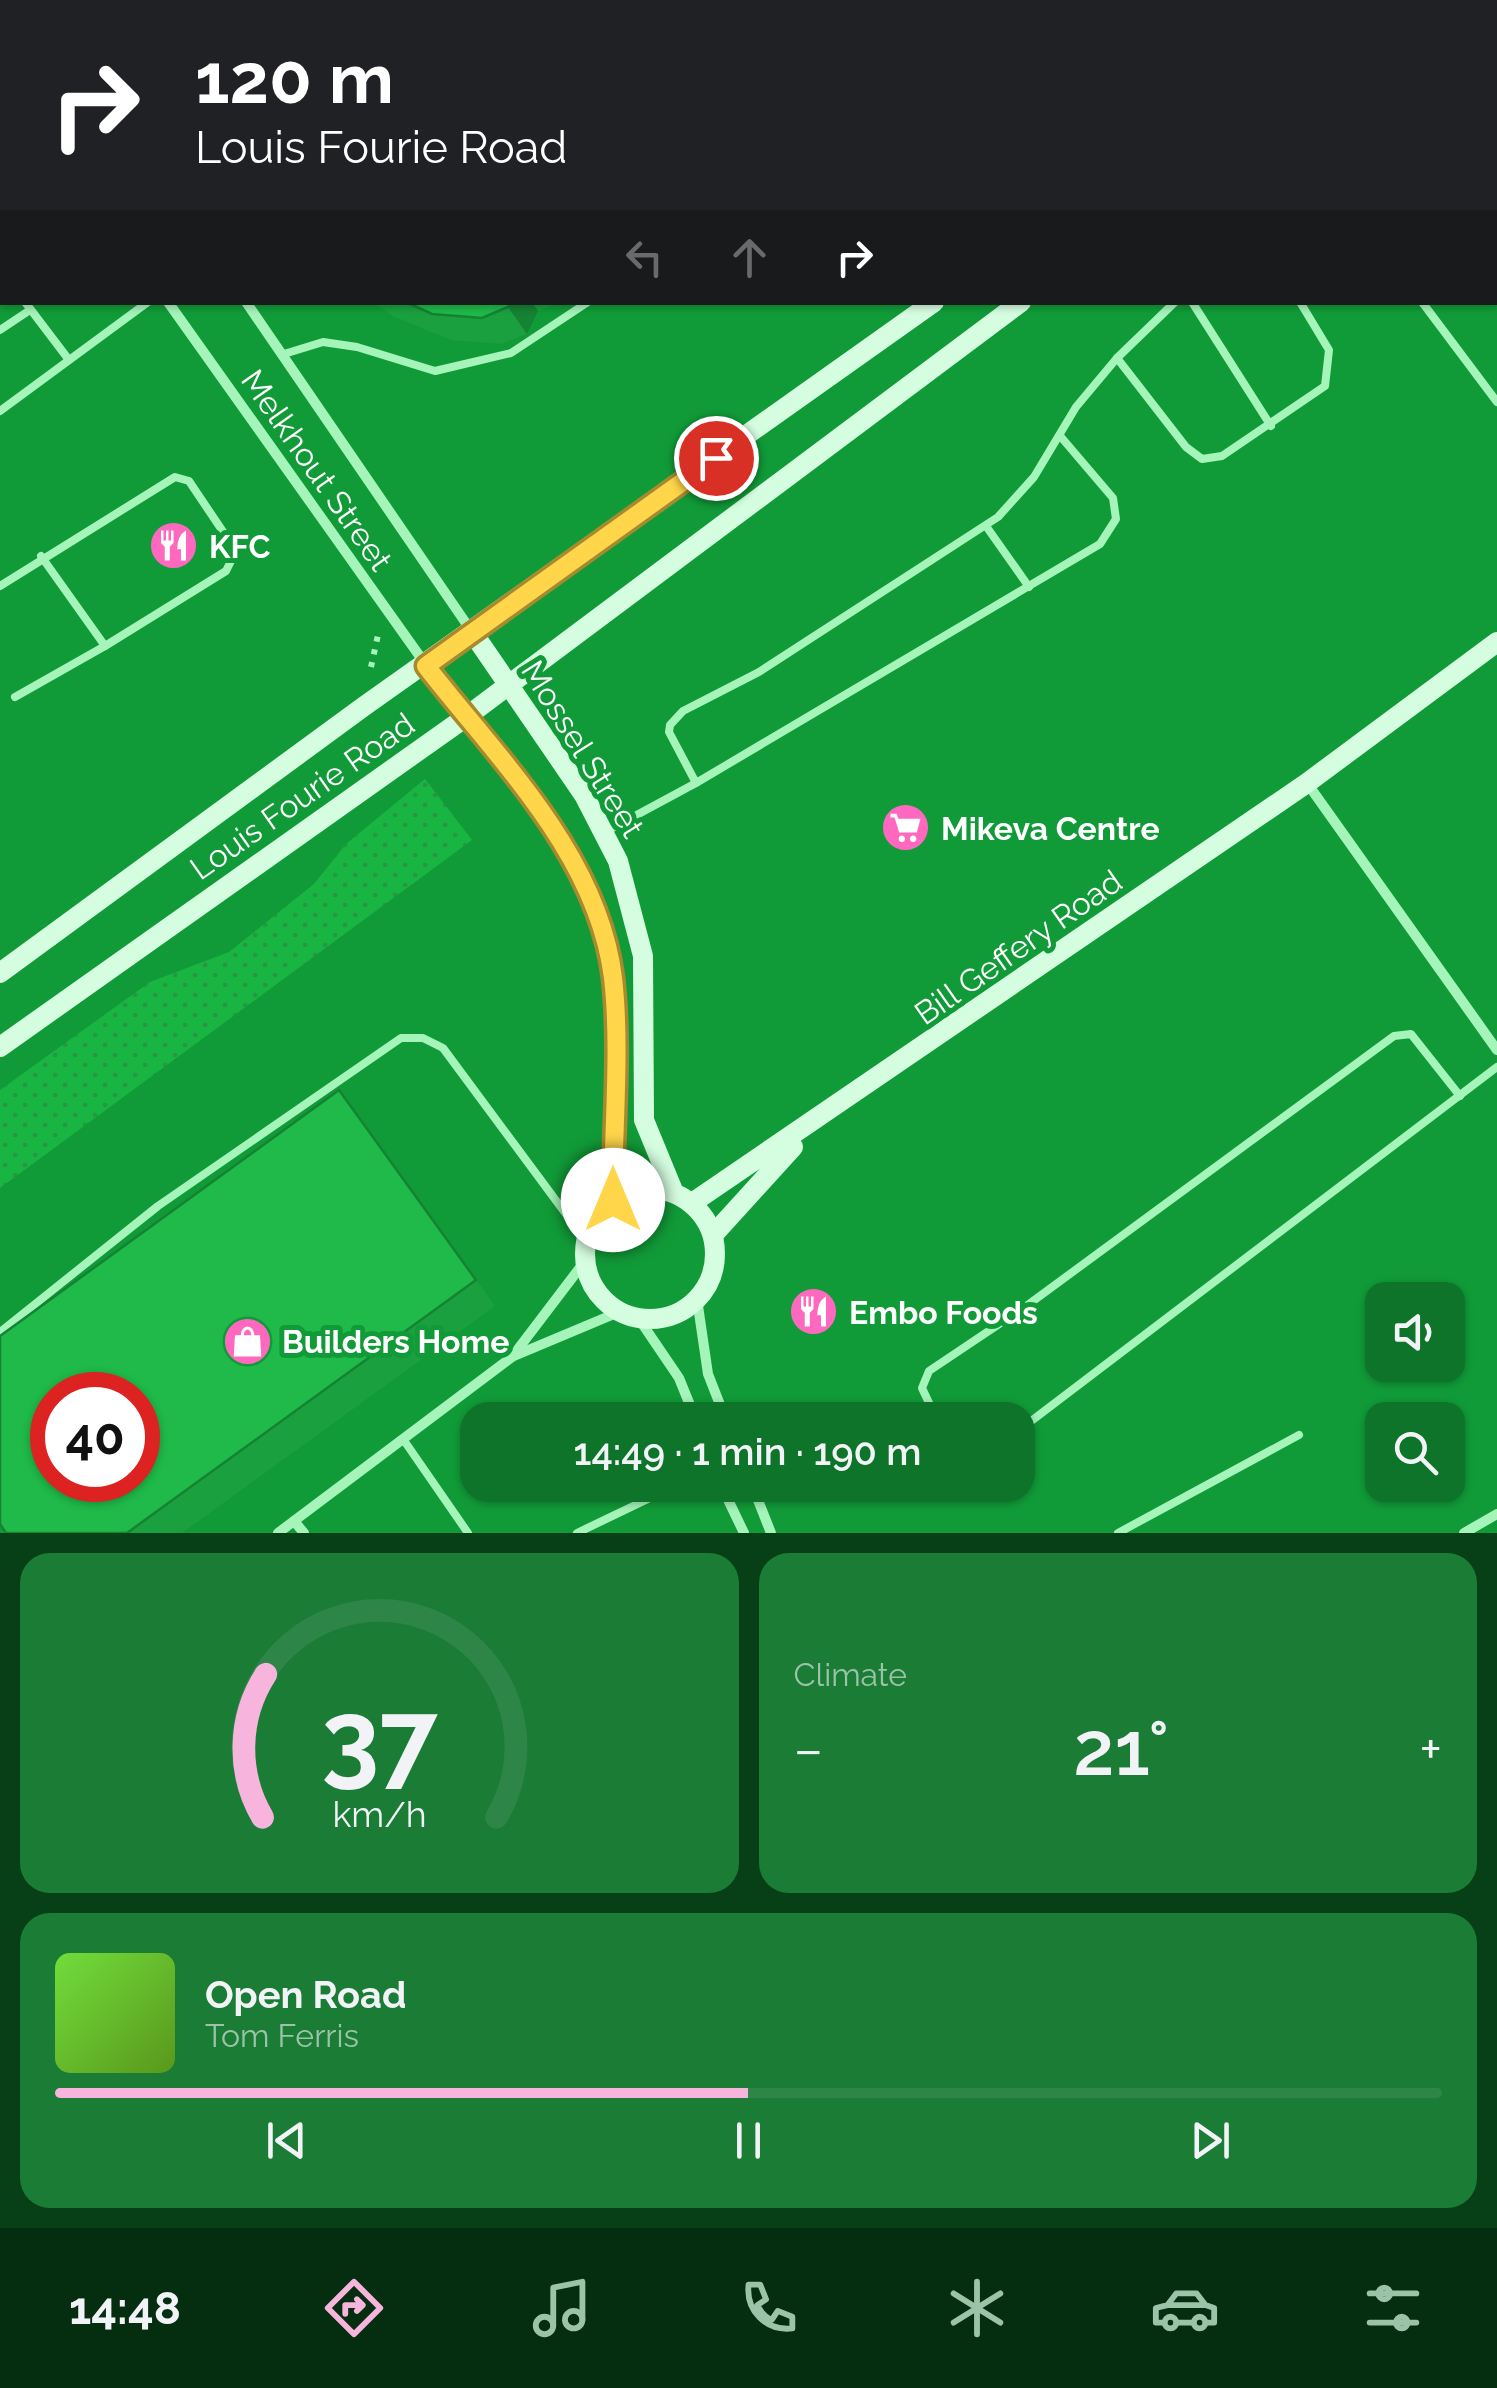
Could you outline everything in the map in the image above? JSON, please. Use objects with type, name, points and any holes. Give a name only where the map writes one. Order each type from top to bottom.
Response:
[{"type":"street","name":"Melkhout Street","points":[[170,305],[426,666]]},
{"type":"street","name":"Melkhout Street","points":[[248,305],[473,633]]},
{"type":"street","name":"Louis Fourie Road","points":[[0,973],[348,718],[473,633],[930,305]]},
{"type":"street","name":"Louis Fourie Road","points":[[0,1047],[466,717],[1017,305]]},
{"type":"street","name":"Mossel Street","points":[[473,633],[605,832],[618,861],[643,956],[644,1120],[683,1198]]},
{"type":"street","name":"Bill Geffery Road","points":[[683,1198],[814,1124],[1307,784],[1497,642]]},
{"type":"street","name":"Mossel Street","points":[[426,666],[558,834],[583,882],[613,980],[613,1200]]},
{"type":"street","points":[[1307,784],[1497,1050]]},
{"type":"street","name":"Bill Geffery Road","points":[[713,1234],[814,1124]]},
{"type":"street","points":[[278,1533],[512,1357],[629,1315],[681,1312],[698,1299],[714,1269],[713,1234],[683,1198],[636,1190],[613,1200],[596,1218],[586,1251],[512,1357]]},
{"type":"street","points":[[586,1251],[602,1299],[629,1315],[679,1378],[689,1402]]},
{"type":"street","points":[[698,1299],[708,1374],[719,1402]]},
{"type":"street","points":[[730,1502],[744,1533]]},
{"type":"street","points":[[759,1502],[771,1533]]},
{"type":"street","points":[[1464,1533],[1497,1514]]},
{"type":"street","points":[[294,1520],[304,1533]]},
{"type":"lane","points":[[0,411],[144,305]]},
{"type":"lane","points":[[284,354],[323,342],[357,346],[436,372],[511,354],[584,305]]},
{"type":"lane","points":[[696,783],[669,732],[676,716],[760,672],[986,526],[1034,477],[1076,408],[1117,358],[1172,305]]},
{"type":"lane","points":[[1194,305],[1271,426]]},
{"type":"lane","points":[[1117,358],[1186,446],[1202,458],[1222,456],[1325,386],[1329,350],[1302,305]]},
{"type":"lane","points":[[1424,305],[1497,402]]},
{"type":"lane","points":[[0,330],[28,306],[70,360]]},
{"type":"lane","points":[[605,832],[696,783],[1100,544],[1116,519],[1112,498],[1061,437]]},
{"type":"lane","points":[[0,586],[42,556],[175,476],[189,481],[236,550],[226,570],[15,697]]},
{"type":"lane","points":[[986,526],[1029,587]]},
{"type":"lane","points":[[42,556],[105,646]]},
{"type":"lane","points":[[929,1402],[922,1388],[929,1371],[1029,1304],[1394,1036],[1411,1034],[1460,1096]]},
{"type":"lane","points":[[0,1332],[158,1206],[401,1038],[423,1038],[442,1048],[586,1251]]},
{"type":"lane","points":[[1035,1419],[1497,1067]]},
{"type":"lane","points":[[1118,1533],[1299,1435]]},
{"type":"lane","points":[[403,1438],[468,1533]]},
{"type":"lane","points":[[577,1533],[642,1502]]},
{"type":"path","points":[[348,718],[372,664],[382,606]]},
{"type":"green space","points":[[425,779],[472,840],[0,1188],[0,1090],[150,982],[229,952],[314,884],[346,844]]},
{"type":"building","points":[[412,305],[509,305],[482,318],[432,314]]},
{"type":"building","name":"Builders Home","points":[[339,1090],[476,1280],[127,1533],[6,1533],[0,1524],[0,1336]]},
{"type":"place","name":"KFC","points":[[174,546]]},
{"type":"place","name":"Mikeva Centre","points":[[906,828]]},
{"type":"place","name":"Embo Foods","points":[[814,1312]]},
{"type":"place","name":"Builders Home","points":[[247,1341]]},
{"type":"route","points":[[613,1200],[613,980],[583,882],[558,834],[426,666],[716,458]]}]
